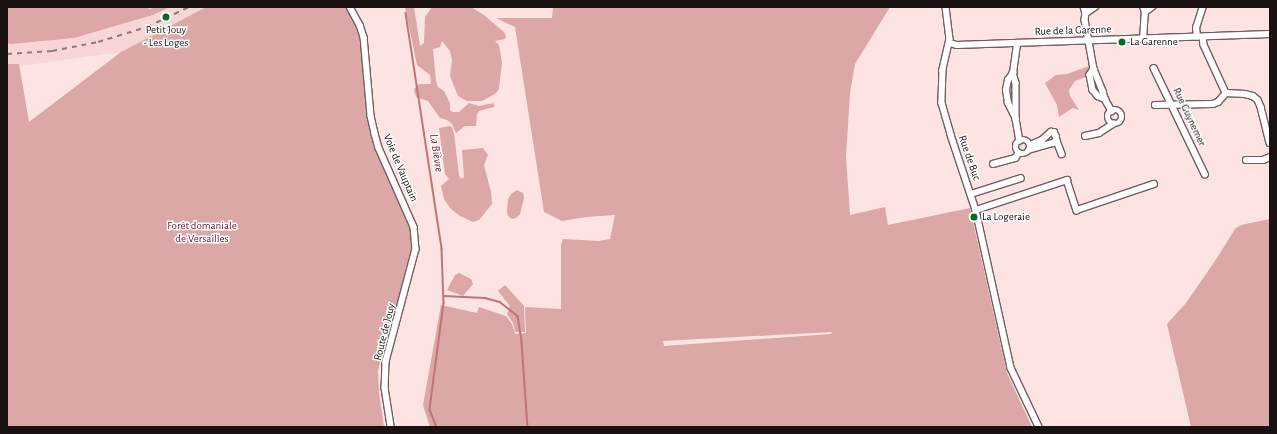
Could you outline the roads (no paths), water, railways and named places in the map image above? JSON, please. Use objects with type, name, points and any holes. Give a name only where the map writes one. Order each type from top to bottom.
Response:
[{"type":"street","name":"Voie de Vauptain","points":[[350,7],[360,25],[364,37],[371,116],[377,141],[414,227],[416,249],[406,289]]},
{"type":"street","name":"Rue de Buc","points":[[946,7],[950,43],[943,70],[942,103],[976,210],[1011,368],[1039,427]]},
{"type":"street","points":[[1084,7],[1094,69],[1105,99],[1112,111]]},
{"type":"street","points":[[1086,13],[1095,7]]},
{"type":"street","points":[[1143,39],[1144,9],[1152,7]]},
{"type":"street","points":[[1203,7],[1196,28],[1226,94]]},
{"type":"street","name":"Rue de la Garenne","points":[[950,43],[957,45],[1270,35]]},
{"type":"street","points":[[1017,43],[1013,73],[1016,83],[1016,119],[1020,141]]},
{"type":"street","name":"Rue Guynemer","points":[[1154,68],[1205,174]]},
{"type":"street","points":[[1094,69],[1090,75],[1093,90],[1098,96],[1105,99]]},
{"type":"street","points":[[1013,73],[1008,80],[1006,90],[1008,103],[1016,119]]},
{"type":"street","points":[[1154,105],[1213,104],[1218,102],[1226,94],[1245,94],[1253,96],[1258,100],[1261,107],[1270,143]]},
{"type":"street","points":[[1085,136],[1099,133],[1112,124],[1120,123],[1122,117],[1119,111],[1112,111]]},
{"type":"street","points":[[1112,111],[1108,116],[1112,124]]},
{"type":"street","points":[[1019,153],[1025,154],[1030,147],[1042,140],[1051,132],[1054,132],[1062,154]]},
{"type":"street","points":[[1019,153],[1016,145],[1020,141],[1027,141],[1030,147]]},
{"type":"street","points":[[1030,147],[1057,141]]},
{"type":"street","points":[[993,164],[1015,158],[1019,153]]},
{"type":"street","points":[[1246,160],[1263,160],[1270,157]]},
{"type":"street","points":[[971,194],[1021,178]]},
{"type":"street","points":[[976,210],[1067,180],[1076,210],[1154,184]]},
{"type":"street","name":"Route de Jouy","points":[[391,427],[385,388],[386,362],[406,289]]},
{"type":"waterway","name":"La Bièvre","points":[[406,13],[442,249],[444,303],[430,410],[437,427]]},
{"type":"waterway","name":"La Bièvre","points":[[444,296],[485,298],[500,302],[518,316],[522,342],[528,427]]},
{"type":"railway","points":[[7,54],[52,51],[98,42],[147,27],[189,7]]},
{"type":"place","name":"Petit Jouy - Les Loges","points":[[166,17]]},
{"type":"place","name":"La Garenne","points":[[1122,42]]},
{"type":"place","name":"La Logeraie","points":[[974,217]]},
{"type":"park label","name":"Forêt domaniale de Versailles","points":[[202,233]]}]
